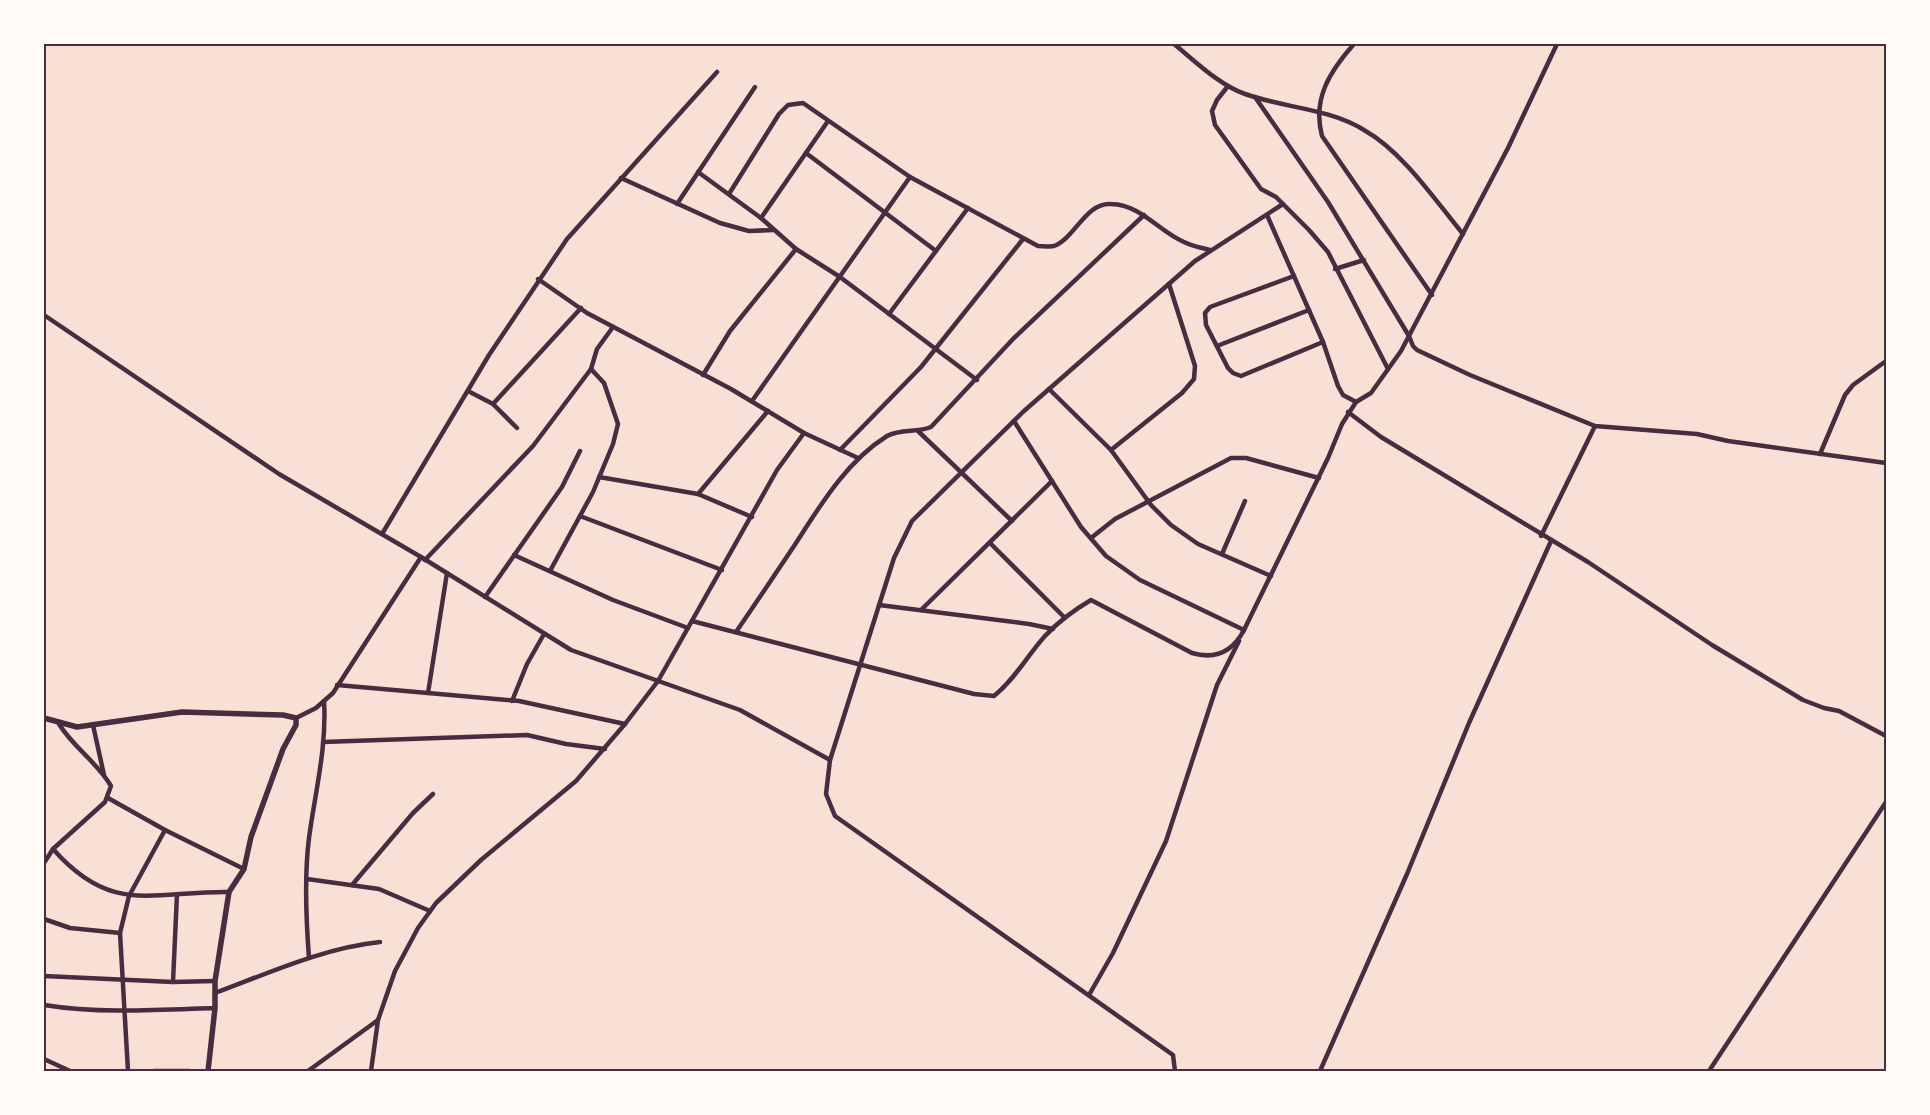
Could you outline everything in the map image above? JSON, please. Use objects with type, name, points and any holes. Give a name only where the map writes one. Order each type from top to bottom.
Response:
[{"type":"street","points":[[1174,44],[1228,86],[1255,97],[1318,112],[1365,130],[1398,156],[1464,234]]},
{"type":"street","points":[[1354,44],[1334,65],[1322,91],[1318,112],[1322,136],[1432,295]]},
{"type":"street","points":[[1089,995],[1112,953],[1166,841],[1217,685],[1319,478],[1348,412],[1356,402],[1371,392],[1409,336],[1464,234],[1557,44]]},
{"type":"street","points":[[382,534],[538,279],[567,239],[717,72]]},
{"type":"street","points":[[1228,86],[1217,100],[1212,111],[1215,125],[1261,189],[1276,197],[1316,237],[1328,252],[1335,270],[1388,369]]},
{"type":"street","points":[[677,204],[755,87]]},
{"type":"street","points":[[1255,97],[1328,202],[1417,350],[1470,375],[1594,426],[1696,434],[1886,463]]},
{"type":"street","points":[[728,194],[778,114],[788,105],[803,103],[910,177],[1038,246],[1052,246],[1063,240],[1097,208],[1108,203],[1136,210],[1183,242],[1210,250]]},
{"type":"street","points":[[761,218],[828,121]]},
{"type":"street","points":[[806,153],[936,251]]},
{"type":"street","points":[[698,172],[761,218],[796,249],[840,277],[977,380]]},
{"type":"street","points":[[752,401],[910,177]]},
{"type":"street","points":[[621,178],[720,223],[749,231],[773,230]]},
{"type":"street","points":[[1174,1071],[1173,1055],[835,816],[826,794],[830,760],[894,558],[912,521],[1014,421],[1169,284],[1210,250],[1283,204]]},
{"type":"street","points":[[889,314],[968,208]]},
{"type":"street","points":[[736,632],[810,520],[848,468],[858,458],[889,435],[906,430],[918,431],[931,427],[977,380],[1013,339],[1144,215]]},
{"type":"street","points":[[1267,215],[1323,342],[1343,395],[1356,402]]},
{"type":"street","points":[[840,450],[921,367],[1023,239]]},
{"type":"street","points":[[703,374],[730,331],[796,249]]},
{"type":"street","points":[[1335,270],[1364,260]]},
{"type":"street","points":[[1294,276],[1210,307],[1205,313],[1206,325],[1228,368],[1233,373],[1241,376],[1323,342]]},
{"type":"street","points":[[538,279],[613,327],[752,401],[804,433],[858,458]]},
{"type":"street","points":[[1111,450],[1182,393],[1194,379],[1195,366],[1169,284]]},
{"type":"street","points":[[493,404],[581,308]]},
{"type":"street","points":[[1217,346],[1309,310]]},
{"type":"street","points":[[44,315],[279,474],[423,558],[571,650],[740,710],[830,760]]},
{"type":"street","points":[[44,718],[59,724],[77,727],[182,712],[274,714],[296,718],[316,708],[338,686],[423,558],[533,446],[591,369],[597,348],[613,327]]},
{"type":"street","points":[[1820,454],[1845,395],[1853,385],[1886,361]]},
{"type":"street","points":[[550,571],[599,477],[618,424],[604,383],[591,369]]},
{"type":"street","points":[[1049,389],[1111,450],[1148,501],[1171,525],[1198,544],[1271,576]]},
{"type":"street","points":[[468,391],[493,404],[517,428]]},
{"type":"street","points":[[698,494],[768,411]]},
{"type":"street","points":[[1348,412],[1381,437],[1637,594],[1712,645],[1803,700],[1824,708],[1839,710],[1886,736]]},
{"type":"street","points":[[1014,421],[1052,481],[1091,538],[1106,556],[1140,580],[1244,630]]},
{"type":"street","points":[[1541,536],[1594,426]]},
{"type":"street","points":[[918,431],[1012,521]]},
{"type":"street","points":[[371,1071],[378,1020],[395,971],[418,928],[430,911],[481,860],[576,781],[625,724],[658,681],[777,470],[804,433]]},
{"type":"street","points":[[485,596],[562,487],[580,452]]},
{"type":"street","points":[[1091,538],[1115,519],[1231,458],[1246,458],[1319,478]]},
{"type":"street","points":[[599,477],[698,494],[752,517]]},
{"type":"street","points":[[921,610],[1052,481]]},
{"type":"street","points":[[1222,554],[1245,501]]},
{"type":"street","points":[[580,516],[722,570]]},
{"type":"street","points":[[1320,1071],[1407,874],[1469,723],[1551,541]]},
{"type":"street","points":[[990,543],[1066,618]]},
{"type":"street","points":[[514,555],[614,600],[688,628]]},
{"type":"street","points":[[428,693],[447,573]]},
{"type":"street","points":[[692,621],[974,694],[994,696],[1010,681],[1053,629],[1091,600],[1192,653],[1203,656],[1219,655],[1230,648],[1244,630]]},
{"type":"street","points":[[879,605],[1029,624],[1053,629]]},
{"type":"street","points":[[512,701],[527,664],[544,634]]},
{"type":"street","points":[[338,686],[512,701],[625,724]]},
{"type":"street","points":[[309,958],[306,923],[308,841],[326,728],[324,701]]},
{"type":"street","points":[[208,1071],[215,1008],[215,981],[229,892],[244,869],[251,837],[283,749],[296,725],[296,718]]},
{"type":"street","points":[[44,862],[53,849],[108,798],[111,786],[104,775],[65,734],[59,724]]},
{"type":"street","points":[[93,725],[104,775]]},
{"type":"street","points":[[323,742],[527,735],[605,749]]},
{"type":"street","points":[[352,885],[413,813],[433,794]]},
{"type":"street","points":[[108,798],[165,830],[244,869]]},
{"type":"street","points":[[1709,1071],[1886,802]]},
{"type":"street","points":[[128,1071],[120,933],[129,896],[165,830]]},
{"type":"street","points":[[53,849],[72,870],[89,882],[119,894],[129,896],[229,892]]},
{"type":"street","points":[[307,879],[379,889],[430,911]]},
{"type":"street","points":[[173,982],[177,894]]},
{"type":"street","points":[[44,919],[70,928],[120,933]]},
{"type":"street","points":[[215,994],[309,958],[358,944],[380,942]]},
{"type":"street","points":[[44,976],[173,982],[215,981]]},
{"type":"street","points":[[44,1005],[65,1008],[125,1010],[215,1008]]},
{"type":"street","points":[[308,1071],[378,1020]]},
{"type":"street","points":[[44,1059],[70,1071]]},
{"type":"street","points":[[154,1071],[189,1071]]}]
